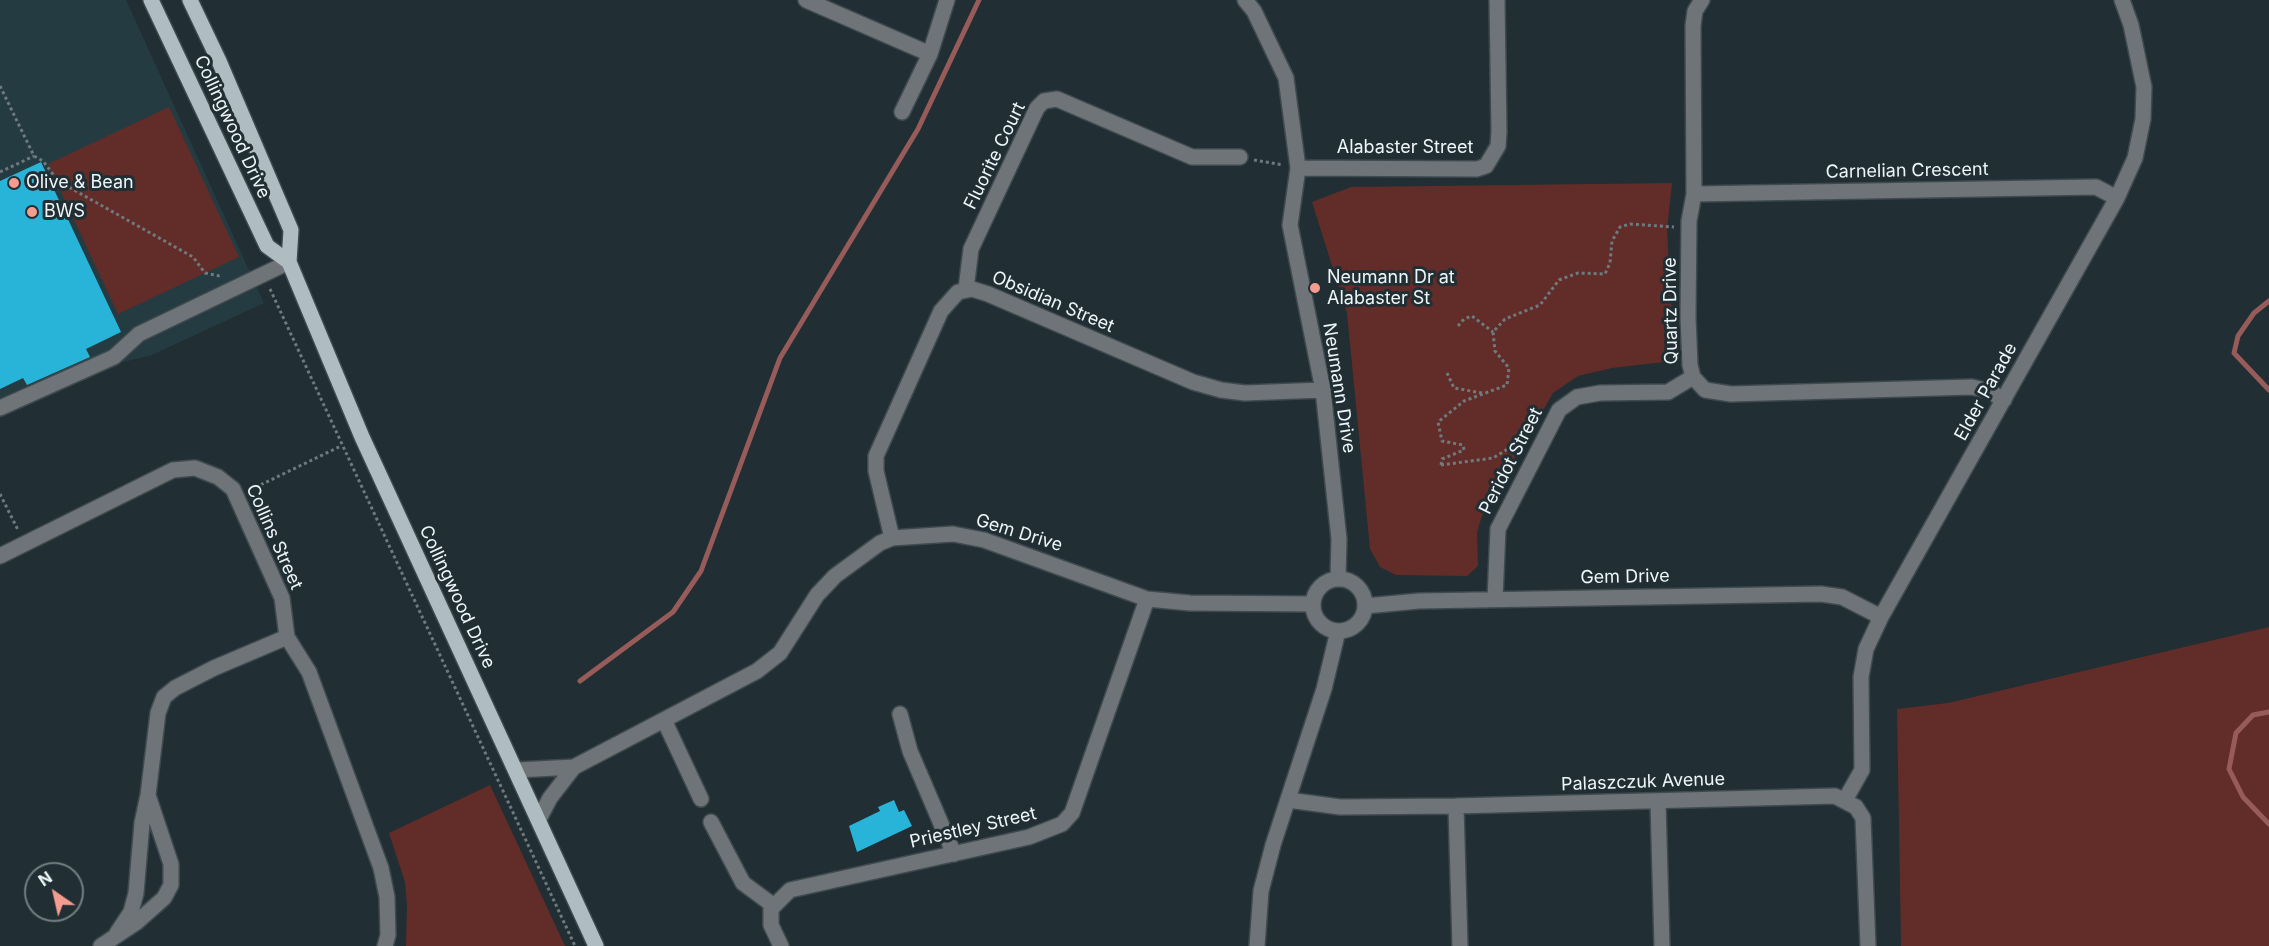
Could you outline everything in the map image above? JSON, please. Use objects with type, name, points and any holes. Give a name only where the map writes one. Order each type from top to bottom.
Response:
[{"type":"main road","name":"Collingwood Drive","points":[[151,0],[267,246],[289,262]]},
{"type":"main road","name":"Collingwood Drive","points":[[190,0],[219,60],[291,230],[289,262],[362,437],[596,946]]},
{"type":"street","points":[[806,0],[930,54]]},
{"type":"street","points":[[902,112],[930,54],[947,0]]},
{"type":"street","name":"Neumann Drive","points":[[1245,0],[1254,11],[1286,78],[1298,168],[1290,225],[1323,390],[1339,538],[1338,579]]},
{"type":"street","name":"Alabaster Street","points":[[1298,168],[1477,169],[1486,166],[1498,146],[1499,132],[1497,0]]},
{"type":"street","name":"Quartz Drive","points":[[1702,0],[1695,11],[1693,26],[1694,194],[1689,221],[1688,318],[1690,365],[1693,377],[1705,390],[1731,394],[1972,387],[1989,391],[2004,400]]},
{"type":"street","name":"Elder Parade","points":[[1845,800],[1862,770],[1861,677],[1866,649],[1881,617],[2117,198],[2135,158],[2143,119],[2144,98],[2131,25],[2122,0]]},
{"type":"street","name":"Fluorite Court","points":[[966,289],[971,249],[1037,108],[1044,101],[1058,99],[1192,157],[1240,157]]},
{"type":"street","name":"Carnelian Crescent","points":[[1694,194],[2096,187],[2117,198]]},
{"type":"street","points":[[0,408],[114,357],[139,334],[289,262]]},
{"type":"street","name":"Obsidian Street","points":[[892,538],[876,471],[876,456],[941,311],[950,298],[966,289],[988,294],[1193,382],[1221,390],[1245,393],[1323,390]]},
{"type":"street","name":"Peridot Street","points":[[1495,599],[1498,529],[1559,410],[1577,397],[1600,393],[1668,392],[1684,385],[1693,377]]},
{"type":"street","name":"Collins Street","points":[[0,556],[24,542],[173,470],[195,468],[218,477],[233,489],[282,598],[287,637],[309,672],[381,868],[387,897],[388,934],[385,946]]},
{"type":"street","name":"Gem Drive","points":[[517,770],[574,767],[758,671],[780,653],[817,595],[835,576],[880,543],[892,538],[952,534],[984,540],[1147,599],[1190,603],[1313,604]]},
{"type":"street","points":[[1338,579],[1354,584],[1364,598],[1365,606],[1359,621],[1354,626],[1338,631],[1318,621],[1313,604],[1317,591],[1323,585],[1338,579]]},
{"type":"street","name":"Gem Drive","points":[[1365,606],[1495,599],[1821,594],[1842,597],[1881,617]]},
{"type":"street","name":"Priestley Street","points":[[774,906],[790,890],[1046,832],[1062,824],[1072,813],[1147,599]]},
{"type":"street","points":[[1257,946],[1261,891],[1324,688],[1338,631]]},
{"type":"street","points":[[117,933],[131,912],[136,893],[142,823],[148,795],[158,713],[164,697],[175,688],[214,668],[287,637]]},
{"type":"street","points":[[900,714],[910,751],[954,854]]},
{"type":"street","points":[[664,720],[701,799]]},
{"type":"street","name":"Gem Drive","points":[[539,819],[550,798],[574,767]]},
{"type":"street","points":[[101,946],[117,933],[137,922],[164,898],[171,885],[171,864],[148,795]]},
{"type":"street","name":"Palaszczuk Avenue","points":[[1288,800],[1340,807],[1658,802],[1825,795],[1845,800]]},
{"type":"street","points":[[1845,800],[1859,813],[1865,832],[1868,946]]},
{"type":"street","points":[[1658,802],[1662,946]]},
{"type":"street","points":[[1456,806],[1460,946]]},
{"type":"street","points":[[711,822],[743,883],[774,906],[771,909],[771,925],[781,946]]},
{"type":"path","points":[[0,86],[34,156],[43,161],[58,182],[193,257],[205,273],[218,277],[227,272]]},
{"type":"path","points":[[0,172],[34,156]]},
{"type":"path","points":[[1240,157],[1298,168]]},
{"type":"path","points":[[1493,332],[1505,319],[1540,305],[1559,280],[1578,273],[1605,274],[1610,262],[1612,241],[1620,227],[1630,224],[1668,227]]},
{"type":"path","points":[[263,274],[575,946]]},
{"type":"path","points":[[1458,326],[1464,319],[1472,316],[1493,332],[1495,351],[1509,368],[1507,385],[1464,401],[1438,422],[1442,441],[1463,445],[1464,450],[1442,459],[1441,465],[1493,458],[1516,444],[1522,452]]},
{"type":"path","points":[[1447,373],[1454,388],[1484,394]]},
{"type":"path","points":[[237,496],[362,437]]},
{"type":"path","points":[[0,494],[24,542]]},
{"type":"shaded area","points":[[0,0],[126,0],[264,303],[152,355],[119,363],[0,418]]},
{"type":"shaded area","points":[[169,107],[239,257],[118,314],[48,164]]},
{"type":"shaded area","points":[[1672,183],[1667,230],[1674,351],[1670,358],[1664,362],[1612,368],[1578,376],[1553,393],[1482,516],[1477,532],[1478,566],[1467,576],[1396,575],[1380,567],[1370,549],[1347,313],[1312,202],[1351,187]]},
{"type":"shaded area","points":[[2269,627],[2269,946],[1901,946],[1897,709],[1948,703]]},
{"type":"shaded area","points":[[490,785],[565,946],[406,946],[405,882],[389,833]]},
{"type":"building","points":[[41,162],[121,332],[86,349],[90,357],[27,385],[23,378],[0,389],[0,181]]},
{"type":"building","points":[[894,800],[899,812],[904,810],[912,826],[857,852],[849,826],[880,811],[878,807]]},
{"type":"waterway","points":[[580,681],[673,612],[701,571],[780,358],[918,129],[979,0]]},
{"type":"waterway","points":[[2269,301],[2254,313],[2238,336],[2234,353],[2269,390]]},
{"type":"waterway","points":[[2269,712],[2253,715],[2236,733],[2229,769],[2243,797],[2269,824]]},
{"type":"place","name":"Olive & Bean","points":[[14,183]]},
{"type":"place","name":"BWS","points":[[32,212]]},
{"type":"place","name":"Neumann Dr at Alabaster St","points":[[1315,288]]}]
